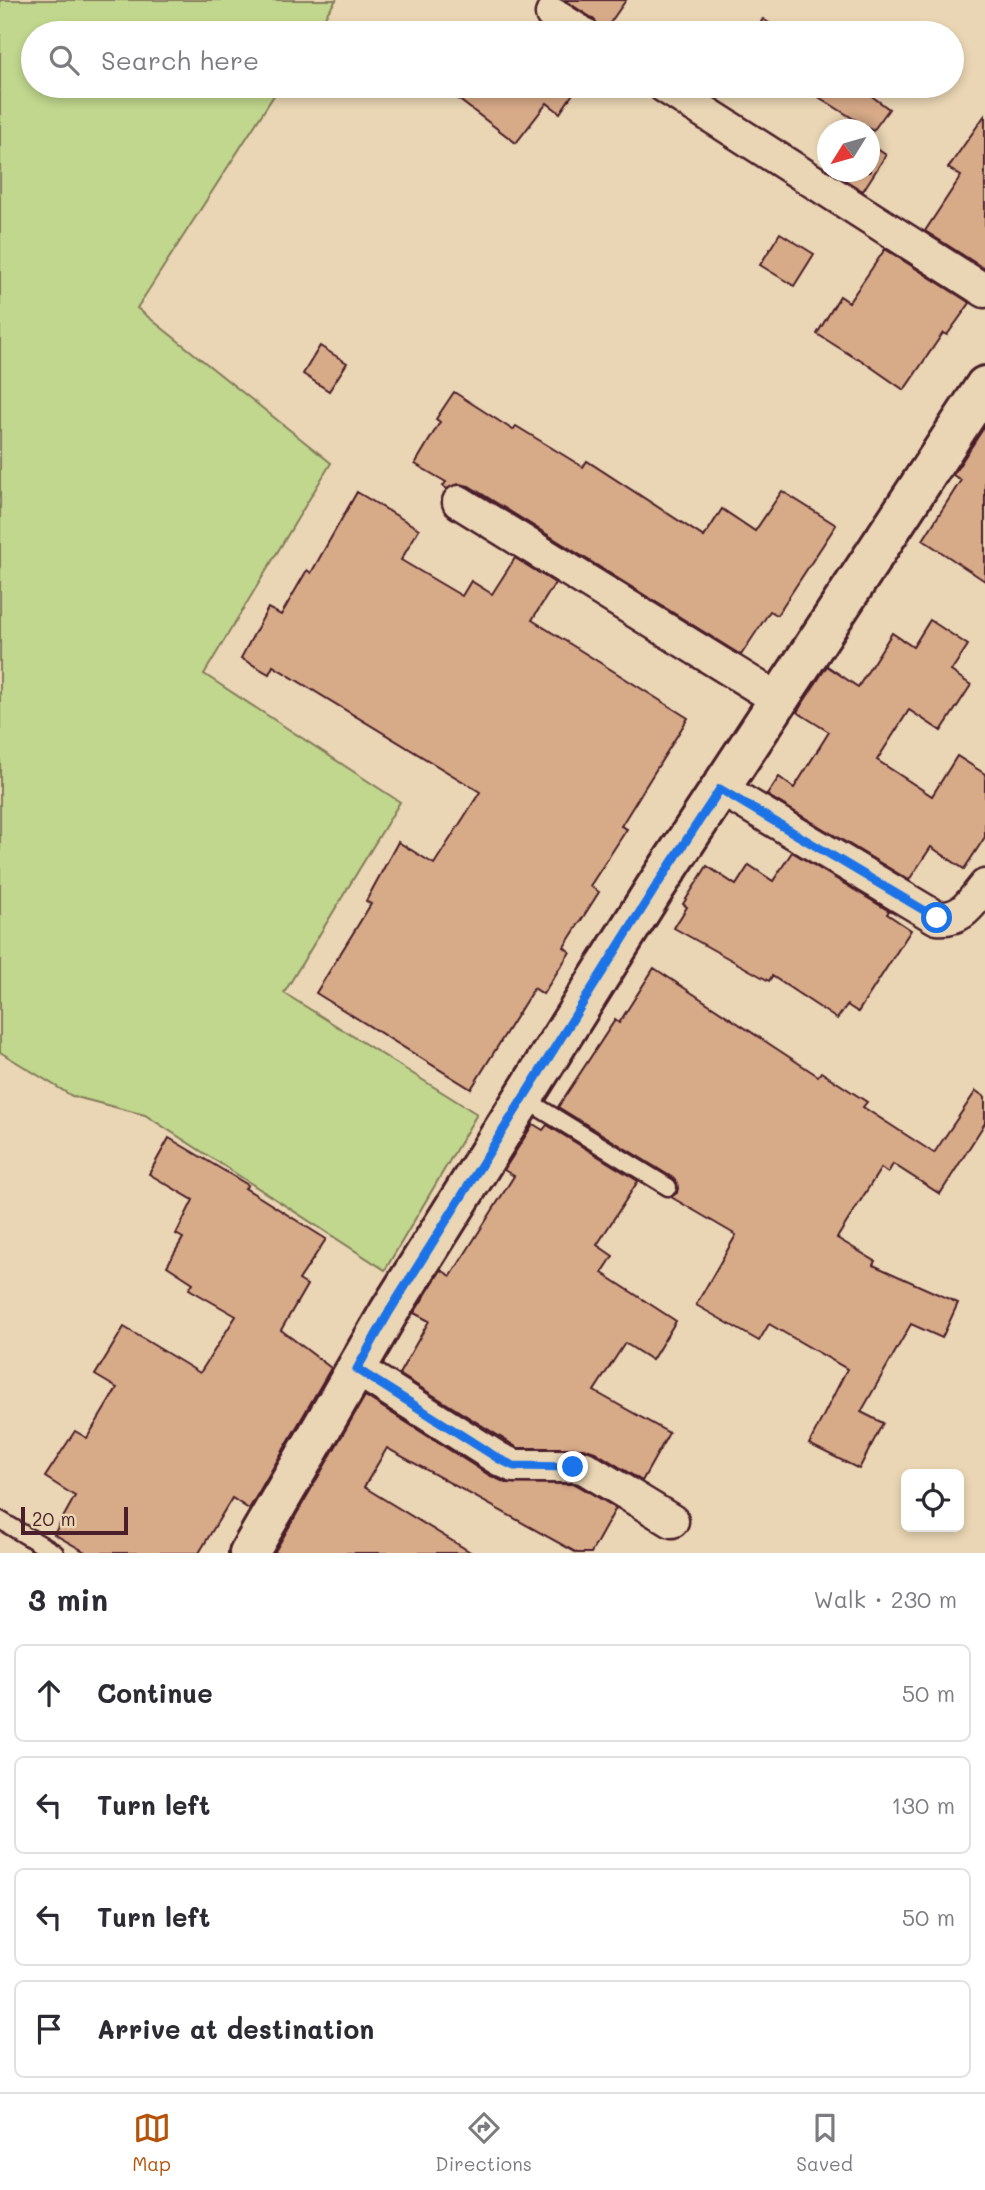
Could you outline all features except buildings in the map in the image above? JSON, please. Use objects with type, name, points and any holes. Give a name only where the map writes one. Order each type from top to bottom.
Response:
[{"type":"street","points":[[552,14],[563,21]]},
{"type":"street","points":[[683,98],[985,292]]},
{"type":"street","points":[[248,1553],[389,1312],[655,888],[985,386]]},
{"type":"street","points":[[459,502],[779,700]]},
{"type":"street","points":[[720,789],[937,918],[949,919],[964,912],[985,886]]},
{"type":"street","points":[[357,1369],[499,1459],[514,1466],[585,1468],[672,1521]]},
{"type":"lane","points":[[523,1098],[668,1186]]},
{"type":"lane","points":[[0,1520],[55,1553]]},
{"type":"green space","points":[[0,0],[336,0],[322,21],[21,21],[21,98],[272,98],[137,308],[331,463],[204,674],[400,802],[284,993],[477,1114],[385,1270],[145,1115],[72,1096],[0,1052]]},
{"type":"route","points":[[573,1467],[514,1466],[357,1369],[389,1312],[720,789],[937,918]]}]
